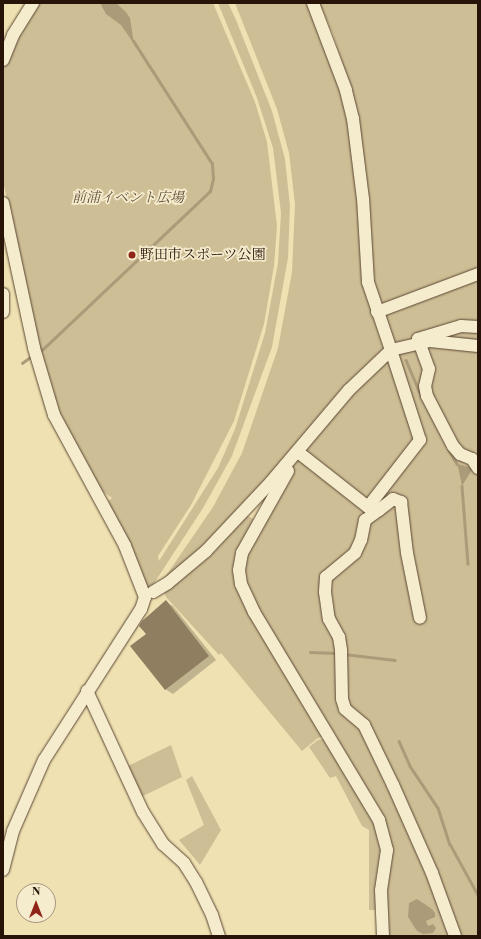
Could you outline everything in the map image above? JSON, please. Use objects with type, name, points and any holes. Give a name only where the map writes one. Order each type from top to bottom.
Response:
[{"type":"street","points":[[3,60],[13,35],[33,3]]},
{"type":"street","points":[[314,3],[346,90],[353,118],[364,199],[368,282],[420,440],[365,520],[362,540],[355,553],[326,577],[325,592],[329,618],[339,637],[341,653],[342,699],[345,710],[364,725],[383,764],[432,873],[455,936]]},
{"type":"street","points":[[3,203],[34,348],[54,415],[149,594]]},
{"type":"street","points":[[377,312],[478,274]]},
{"type":"street","points":[[3,294],[3,312]]},
{"type":"street","points":[[477,466],[460,454],[453,446],[427,396],[425,386],[429,369],[418,339],[461,326],[478,327]]},
{"type":"street","points":[[149,594],[192,564],[243,513],[298,452],[349,390],[391,350],[419,343],[440,341],[478,346]]},
{"type":"street","points":[[298,452],[373,509]]},
{"type":"street","points":[[298,452],[246,544],[240,561],[239,576],[243,592],[379,820],[387,850],[382,890],[383,936]]},
{"type":"street","points":[[373,509],[392,498],[401,502],[407,553],[420,618]]},
{"type":"street","points":[[243,513],[257,518],[259,523]]},
{"type":"street","points":[[3,870],[13,831],[44,760],[141,609],[149,594],[164,576]]},
{"type":"street","points":[[87,691],[143,812],[163,844],[184,863],[196,882],[219,936]]},
{"type":"green space","name":"野田市スポーツ公園","points":[[36,3],[213,3],[255,102],[267,142],[277,226],[274,266],[264,324],[234,421],[191,505],[158,556],[159,561],[218,468],[235,429],[265,333],[278,263],[281,213],[273,148],[257,98],[218,3],[228,3],[236,20],[272,111],[285,159],[290,206],[288,258],[272,347],[232,456],[203,508],[151,588],[148,588],[106,503],[112,498],[99,489],[87,471],[57,406],[35,328],[3,181],[3,68],[15,37]]},
{"type":"green space","points":[[235,3],[312,3],[351,116],[363,265],[387,347],[225,529],[159,586],[213,507],[242,453],[278,348],[292,272],[295,204],[289,153],[277,109]]},
{"type":"green space","points":[[319,3],[478,3],[478,272],[381,308],[373,291],[357,108],[333,34]]},
{"type":"green space","points":[[478,276],[478,936],[385,936],[383,914],[390,850],[245,591],[241,568],[296,457],[367,511],[418,446],[380,314]]},
{"type":"green space","points":[[387,355],[418,436],[368,503],[300,451]]},
{"type":"green space","points":[[246,515],[255,520],[236,569],[326,737],[318,738],[302,751],[221,653],[219,655],[166,597],[163,589]]},
{"type":"green space","points":[[327,738],[382,837],[378,910],[369,910],[369,830],[362,826],[336,776],[330,778],[309,747],[318,740]]},
{"type":"green space","points":[[171,745],[182,777],[141,797],[126,767]]},
{"type":"green space","points":[[192,776],[221,830],[200,865],[179,840],[204,825],[186,780]]},
{"type":"shaded area","points":[[100,3],[116,3],[126,12],[130,18],[134,44],[121,25],[106,14]]},
{"type":"shaded area","points":[[457,464],[473,468],[462,486],[458,467]]},
{"type":"shaded area","points":[[417,899],[432,909],[435,913],[435,917],[426,921],[428,926],[433,924],[436,928],[433,933],[423,934],[417,931],[408,917],[409,903]]},
{"type":"building","points":[[166,600],[209,656],[165,690],[130,646],[146,634],[139,626],[142,621]]},
{"type":"waterway","points":[[42,350],[210,191],[213,179],[212,164],[133,41]]},
{"type":"waterway","points":[[22,363],[29,358]]},
{"type":"waterway","points":[[406,360],[421,396]]},
{"type":"waterway","points":[[449,450],[457,464]]},
{"type":"waterway","points":[[462,486],[468,564]]},
{"type":"waterway","points":[[310,652],[337,653]]},
{"type":"waterway","points":[[344,654],[395,660]]},
{"type":"waterway","points":[[399,741],[410,766],[438,808],[450,844],[478,895]]},
{"type":"place","name":"野田市スポーツ公園","points":[[132,255]]},
{"type":"park label","name":"前浦イベント広場","points":[[128,198]]}]
